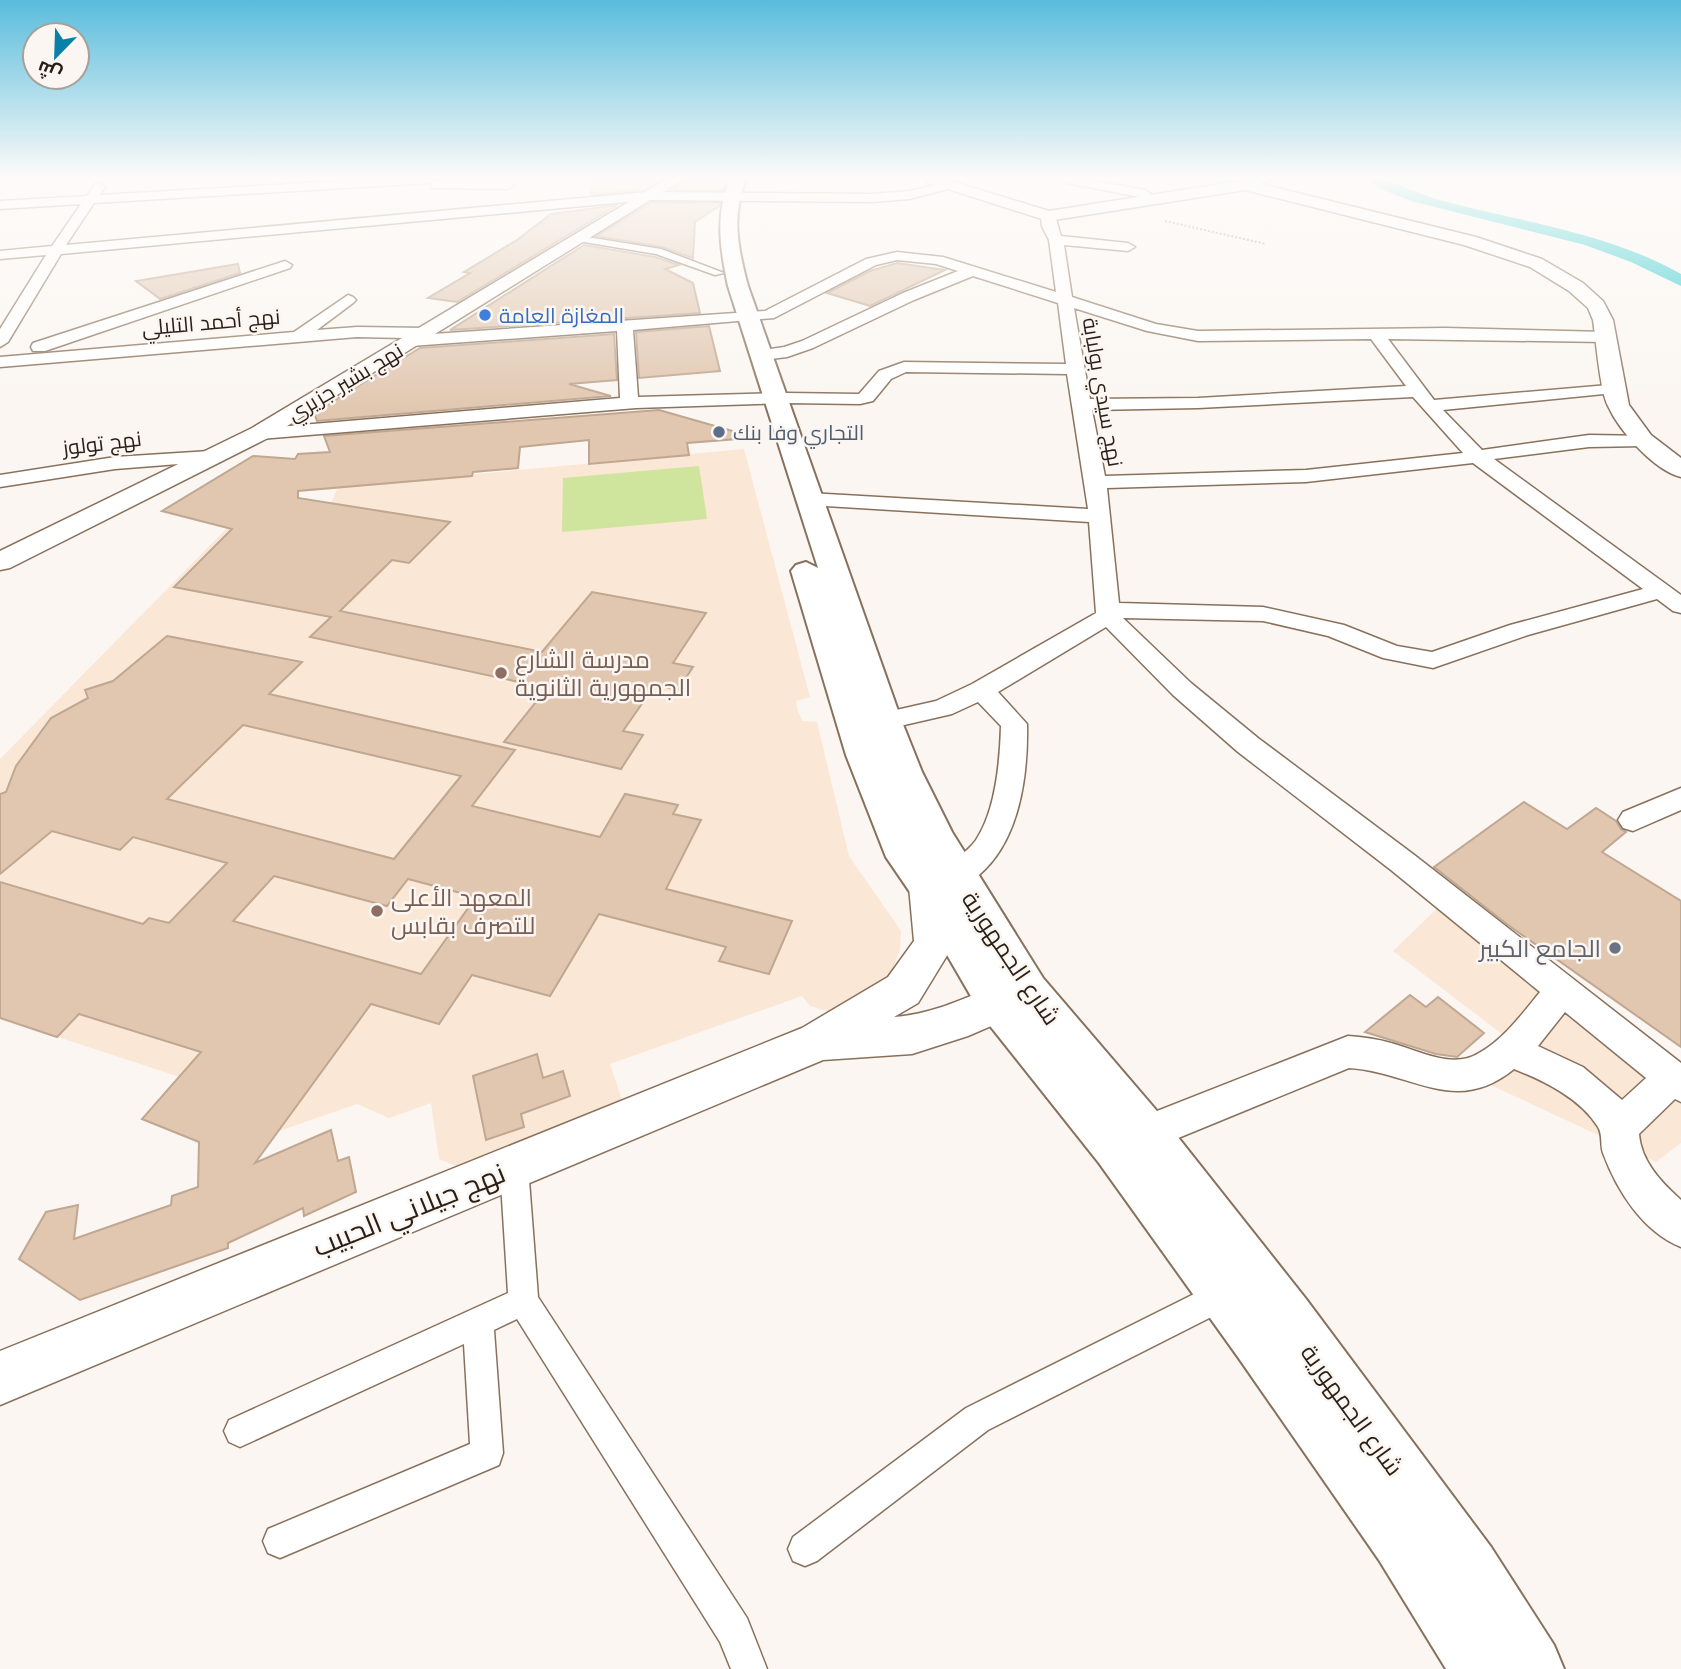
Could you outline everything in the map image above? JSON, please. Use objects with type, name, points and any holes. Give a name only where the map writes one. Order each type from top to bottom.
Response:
[{"type":"main road","name":"شارع الجمهورية","points":[[717,257],[719,273],[747,329]]},
{"type":"main road","name":"شارع الجمهورية","points":[[732,257],[764,399],[870,724]]},
{"type":"main road","name":"شارع الجمهورية","points":[[764,399],[809,499],[870,724],[880,802],[900,847],[942,882],[1013,997],[1286,1320],[1460,1559],[1530,1669]]},
{"type":"main road","name":"شارع الجمهورية","points":[[1131,1139],[1226,1293],[1401,1538],[1485,1669]]},
{"type":"street","points":[[0,342],[52,257]]},
{"type":"street","name":"نهج بشير جزيري","points":[[0,562],[260,433],[551,257]]},
{"type":"street","points":[[674,257],[719,273]]},
{"type":"street","name":"نهج سيدي بولبابة","points":[[1059,257],[1075,369],[1096,482],[1108,613]]},
{"type":"street","points":[[1518,257],[1536,263],[1576,286],[1595,305],[1604,320],[1618,405],[1643,440],[1681,470]]},
{"type":"street","points":[[969,272],[785,355],[747,329],[883,258],[926,258],[1065,298],[1153,328],[1198,336],[1375,333],[1606,337]]},
{"type":"street","points":[[0,360],[285,265]]},
{"type":"street","points":[[297,338],[348,300]]},
{"type":"street","points":[[625,324],[629,405]]},
{"type":"street","name":"نهج أحمد التليلي","points":[[0,360],[357,332],[419,337],[625,324],[747,329]]},
{"type":"street","points":[[1375,333],[1423,398],[1478,456],[1671,598]]},
{"type":"street","points":[[260,433],[629,405],[864,398],[885,375],[904,367],[1075,369]]},
{"type":"street","points":[[1083,405],[1423,398],[1614,388]]},
{"type":"street","points":[[1096,482],[1273,478],[1383,469],[1592,440],[1643,440]]},
{"type":"street","name":"نهج تولوز","points":[[0,481],[115,463],[210,457]]},
{"type":"street","points":[[809,499],[1098,516]]},
{"type":"street","points":[[870,724],[943,708],[981,690],[1108,613],[1263,614],[1335,630],[1392,653],[1433,660],[1519,630],[1671,598]]},
{"type":"street","points":[[1108,613],[1182,689],[1248,745],[1402,862],[1677,1082],[1619,1127]]},
{"type":"street","points":[[942,882],[986,850],[997,828],[1012,768],[1014,724],[981,690]]},
{"type":"street","points":[[1633,820],[1676,807]]},
{"type":"street","name":"نهج جيلاني الحبيب","points":[[0,1378],[817,1042],[903,990],[934,944],[942,882]]},
{"type":"street","points":[[1131,1139],[1348,1052],[1373,1052],[1441,1075],[1463,1076],[1486,1071],[1509,1051],[1562,991]]},
{"type":"street","name":"نهج جيلاني الحبيب","points":[[817,1042],[912,1035],[953,1023],[1013,997]]},
{"type":"street","points":[[1509,1051],[1534,1059],[1569,1079],[1605,1107],[1619,1127],[1621,1149],[1633,1176],[1654,1204],[1681,1227]]},
{"type":"street","points":[[514,1167],[523,1301],[734,1631],[749,1669]]},
{"type":"street","points":[[805,1549],[977,1419],[1226,1293]]},
{"type":"street","points":[[240,1430],[523,1301]]},
{"type":"street","points":[[280,1541],[487,1453],[478,1322]]},
{"type":"shaded area","points":[[744,449],[810,697],[796,701],[798,711],[802,721],[817,722],[849,856],[901,931],[900,949],[891,974],[882,986],[840,1010],[827,1011],[810,1006],[802,996],[610,1064],[622,1100],[459,1167],[439,1159],[431,1103],[389,1118],[357,1104],[199,1159],[200,1124],[180,1077],[0,1018],[0,875],[22,856],[0,847],[0,759],[227,528],[288,537],[328,510],[338,487]]},
{"type":"shaded area","points":[[1448,898],[1681,1069],[1681,1143],[1656,1162],[1467,1074],[1502,1034],[1393,951]]},
{"type":"green space","points":[[699,466],[707,519],[562,532],[563,478]]},
{"type":"building","points":[[489,257],[532,257],[457,302],[428,298],[470,273],[464,272]]},
{"type":"building","points":[[565,257],[654,257],[679,265],[665,269],[693,283],[700,313],[450,330]]},
{"type":"building","points":[[897,263],[945,270],[870,306],[827,293],[870,271]]},
{"type":"building","points":[[238,264],[240,273],[160,299],[136,281]]},
{"type":"building","points":[[709,326],[720,371],[639,378],[636,332]]},
{"type":"building","points":[[614,334],[617,380],[569,384],[611,396],[317,421],[314,413],[420,348]]},
{"type":"building","points":[[659,410],[750,438],[687,443],[689,455],[589,464],[589,440],[520,447],[518,468],[473,472],[472,476],[298,491],[298,498],[450,522],[409,563],[392,560],[340,611],[542,652],[592,592],[706,613],[673,663],[693,667],[678,690],[655,685],[623,731],[643,735],[621,769],[504,742],[547,688],[310,637],[331,617],[174,587],[232,529],[162,511],[253,456],[295,459],[298,454],[330,452],[324,436]]},
{"type":"building","points":[[167,636],[302,662],[269,694],[515,750],[472,806],[600,837],[625,794],[678,805],[673,814],[701,820],[666,889],[792,921],[769,974],[719,961],[726,947],[599,914],[550,996],[472,975],[439,1024],[371,1004],[255,1163],[331,1130],[338,1161],[349,1157],[356,1192],[304,1216],[303,1208],[228,1243],[228,1248],[80,1300],[19,1259],[46,1212],[78,1205],[74,1239],[171,1205],[172,1196],[198,1187],[199,1142],[142,1119],[201,1052],[79,1014],[57,1037],[0,1018],[0,882],[143,924],[149,918],[169,923],[227,863],[133,837],[120,850],[52,831],[0,874],[0,794],[6,792],[16,766],[51,718],[88,698],[85,690],[113,681]],"holes":[[[243,725],[461,776],[394,859],[167,799]],[[274,876],[387,906],[408,879],[476,897],[421,974],[233,921]]]},
{"type":"building","points":[[1524,802],[1567,829],[1596,808],[1616,821],[1626,832],[1602,852],[1681,901],[1681,1047],[1508,925],[1434,867]]},
{"type":"building","points":[[1410,995],[1426,1007],[1438,997],[1484,1033],[1457,1057],[1436,1054],[1365,1032]]},
{"type":"building","points":[[537,1054],[543,1078],[563,1071],[570,1096],[521,1114],[524,1127],[486,1140],[473,1076]]},
{"type":"waterway","points":[[1634,257],[1681,281]]},
{"type":"place","name":"المغازة العامة","points":[[485,315]]},
{"type":"place","name":"التجاري وفا بنك","points":[[719,432]]},
{"type":"place","name":"مدرسة الشارع الجمهورية الثانوية","points":[[501,673]]},
{"type":"place","name":"المعهد الأعلى للتصرف بقابس","points":[[377,911]]},
{"type":"place","name":"الجامع الكبير","points":[[1615,948]]}]
